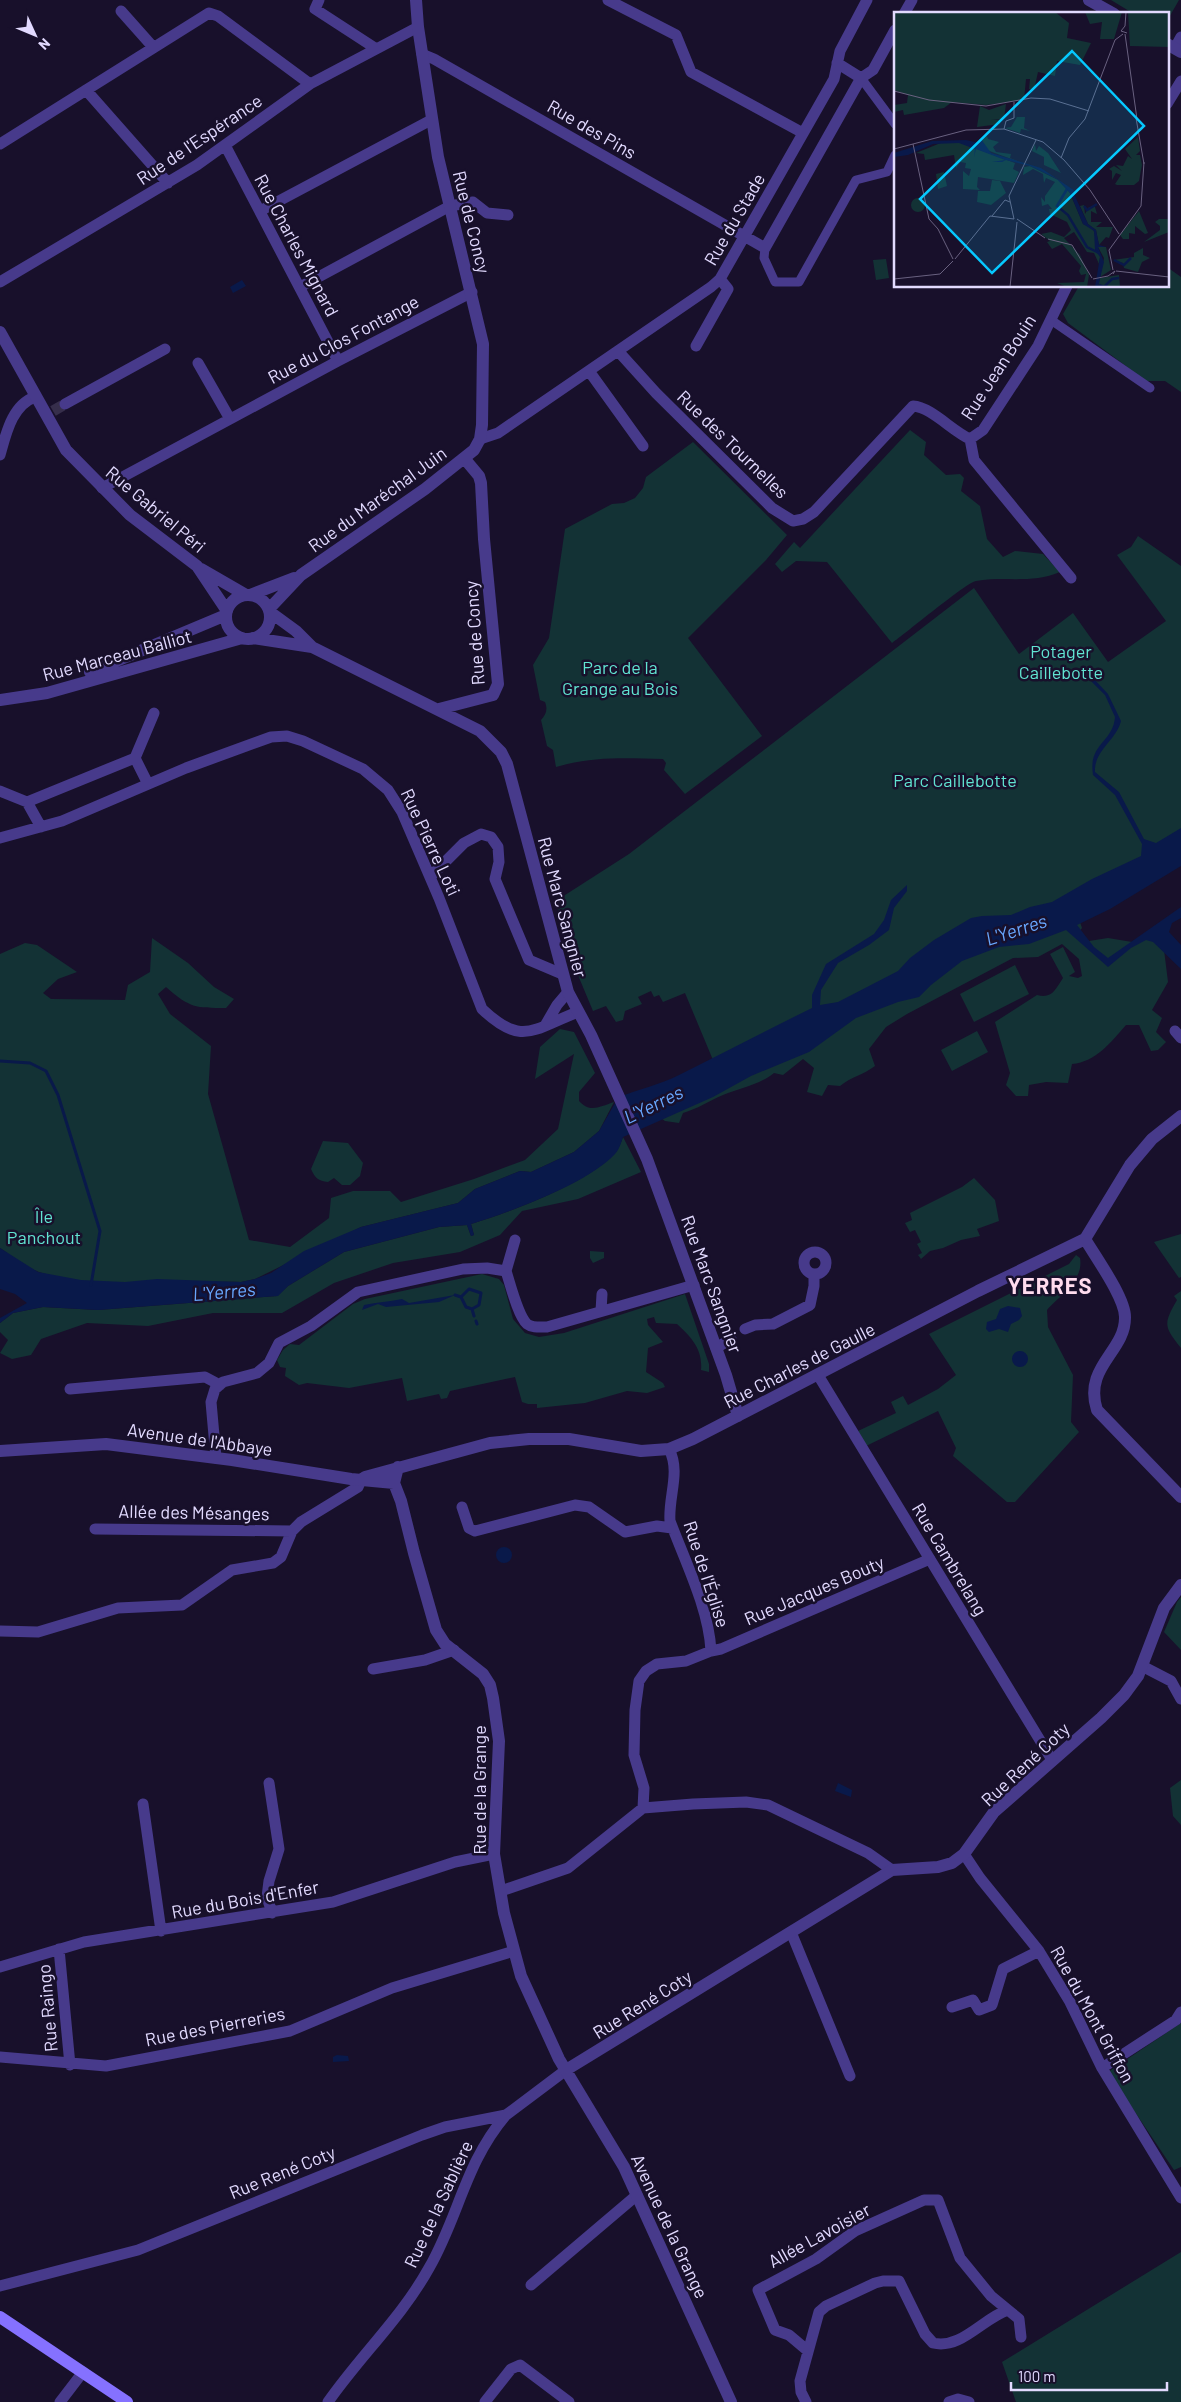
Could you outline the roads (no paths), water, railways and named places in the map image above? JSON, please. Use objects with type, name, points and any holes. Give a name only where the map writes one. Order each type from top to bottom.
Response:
[{"type":"main road","points":[[0,2317],[125,2400]]},
{"type":"street","points":[[319,0],[315,9],[375,48]]},
{"type":"street","name":"Rue de Concy","points":[[416,0],[431,120],[483,344],[482,425],[473,449],[481,483],[484,540],[498,684],[493,695],[439,709]]},
{"type":"street","points":[[608,0],[628,4],[676,35],[691,72],[803,133]]},
{"type":"street","name":"Rue du Stade","points":[[473,449],[589,371],[720,279],[834,79],[840,51],[867,0]]},
{"type":"street","points":[[905,12],[912,0]]},
{"type":"street","points":[[1090,0],[1111,12]]},
{"type":"street","points":[[121,11],[153,47]]},
{"type":"street","points":[[0,144],[209,13],[218,16],[310,84]]},
{"type":"street","name":"Rue de l'Espérance","points":[[0,282],[168,183],[310,84],[418,27]]},
{"type":"street","points":[[894,32],[873,70],[861,78],[765,248],[764,258],[775,282],[799,282],[856,180],[886,172],[894,157]]},
{"type":"street","name":"Rue des Pins","points":[[422,54],[442,63],[765,248]]},
{"type":"street","points":[[837,63],[861,78],[894,123]]},
{"type":"street","points":[[1168,102],[1181,80]]},
{"type":"street","points":[[86,90],[168,183]]},
{"type":"street","points":[[260,211],[431,120]]},
{"type":"street","name":"Rue Charles Mignard","points":[[225,145],[338,360]]},
{"type":"street","points":[[300,287],[450,206],[472,202],[488,214],[508,215]]},
{"type":"street","points":[[696,346],[728,289],[720,279]]},
{"type":"street","name":"Rue Jean Bouin","points":[[970,439],[983,430],[1038,346],[1066,288]]},
{"type":"street","name":"Rue du Clos Fontange","points":[[102,488],[338,360],[472,292]]},
{"type":"street","points":[[1051,320],[1150,388]]},
{"type":"street","name":"Rue Gabriel Péri","points":[[0,332],[35,397],[49,413],[66,450],[130,515],[197,566],[227,613]]},
{"type":"street","points":[[65,404],[165,349]]},
{"type":"street","name":"Rue des Tournelles","points":[[618,351],[656,393],[772,508],[793,522],[803,519],[814,512],[913,406],[921,406],[956,433],[970,439]]},
{"type":"street","points":[[198,363],[230,419]]},
{"type":"street","points":[[589,371],[643,446]]},
{"type":"street","points":[[0,455],[8,428],[18,409],[27,400],[35,397]]},
{"type":"street","points":[[970,439],[974,460],[1071,578]]},
{"type":"street","name":"Rue du Maréchal Juin","points":[[269,610],[301,576],[425,489],[473,449]]},
{"type":"street","points":[[197,566],[248,595],[262,599],[269,610],[296,631],[312,647]]},
{"type":"street","name":"Rue du Maréchal Juin","points":[[248,595],[301,576]]},
{"type":"street","points":[[248,595],[234,600],[227,613],[230,629],[248,638],[312,647],[439,709]]},
{"type":"street","points":[[248,638],[260,635],[269,625],[269,610]]},
{"type":"street","name":"Rue Marceau Balliot","points":[[0,693],[48,686],[85,674],[227,613]]},
{"type":"street","name":"Rue Marceau Balliot","points":[[0,700],[47,693],[248,638]]},
{"type":"street","name":"Rue Marc Sangnier","points":[[439,709],[480,731],[501,752],[507,764],[568,992],[638,1137],[694,1286],[738,1416]]},
{"type":"street","points":[[27,802],[135,758],[154,713]]},
{"type":"street","name":"Rue Pierre Loti","points":[[0,838],[62,821],[148,784],[271,737],[281,735],[294,737],[363,769],[381,782],[402,812],[482,1009],[495,1022],[510,1030],[522,1033],[534,1031],[546,1024],[578,1012]]},
{"type":"street","points":[[135,758],[148,784]]},
{"type":"street","points":[[0,791],[27,802],[41,827]]},
{"type":"street","points":[[430,877],[464,844],[481,834],[491,837],[498,847],[499,862],[495,879],[529,960],[562,974]]},
{"type":"street","points":[[546,1024],[557,1005],[568,992]]},
{"type":"street","points":[[1181,1116],[1152,1139],[1130,1165],[1085,1239],[1122,1303],[1126,1316],[1123,1330],[1095,1378],[1094,1400],[1097,1410],[1181,1497]]},
{"type":"street","name":"Rue Charles de Gaulle","points":[[361,1480],[490,1443],[529,1439],[569,1439],[641,1451],[669,1449],[738,1416],[978,1291],[1085,1239]]},
{"type":"street","points":[[516,1240],[506,1271],[521,1313],[527,1324],[536,1327],[547,1327],[694,1286]]},
{"type":"street","points":[[216,1458],[211,1402],[215,1389],[223,1382],[257,1373],[269,1362],[280,1343],[311,1326],[358,1292],[463,1270],[487,1268],[506,1271]]},
{"type":"street","points":[[746,1329],[755,1325],[773,1324],[810,1305],[814,1286],[814,1274]]},
{"type":"street","points":[[601,1311],[602,1294]]},
{"type":"street","points":[[716,1348],[731,1339]]},
{"type":"street","name":"Rue Cambrelang","points":[[818,1375],[1052,1760]]},
{"type":"street","points":[[70,1389],[205,1377],[220,1385]]},
{"type":"street","name":"Avenue de l'Abbaye","points":[[0,1451],[106,1444],[216,1458],[361,1480],[394,1482]]},
{"type":"street","name":"Rue de l'Église","points":[[643,1808],[644,1788],[634,1755],[635,1710],[639,1681],[646,1671],[657,1664],[686,1661],[710,1651],[710,1638],[701,1606],[672,1528],[669,1510],[675,1463],[669,1449]]},
{"type":"street","points":[[394,1482],[398,1468]]},
{"type":"street","points":[[0,1631],[38,1632],[118,1608],[182,1605],[232,1570],[273,1563],[281,1557],[292,1531],[301,1522],[358,1487],[361,1480]]},
{"type":"street","name":"Rue de la Grange","points":[[394,1482],[401,1501],[436,1630],[445,1644],[476,1668],[490,1685],[497,1717],[499,1760],[494,1854],[504,1913],[514,1951],[532,2002],[566,2070]]},
{"type":"street","points":[[462,1507],[469,1528],[475,1532],[575,1505],[589,1507],[624,1532],[658,1526],[672,1528]]},
{"type":"street","name":"Allée des Mésanges","points":[[95,1529],[292,1531]]},
{"type":"street","name":"Rue Jacques Bouty","points":[[710,1651],[721,1649],[930,1559]]},
{"type":"street","name":"Rue René Coty","points":[[0,2286],[138,2250],[422,2134],[445,2127],[506,2115],[566,2070],[892,1870],[938,1867],[952,1863],[964,1854],[994,1812],[1107,1713],[1124,1695],[1142,1666],[1164,1608],[1181,1585]]},
{"type":"street","points":[[373,1669],[425,1660],[454,1650]]},
{"type":"street","points":[[1142,1666],[1172,1681],[1181,1699]]},
{"type":"street","points":[[268,1783],[279,1849],[269,1881],[268,1897],[272,1913]]},
{"type":"street","points":[[501,1891],[568,1868],[643,1808],[746,1802],[768,1805],[868,1853],[892,1870]]},
{"type":"street","points":[[142,1804],[161,1930]]},
{"type":"street","name":"Rue du Bois d'Enfer","points":[[0,1967],[84,1942],[333,1902],[455,1862],[494,1854]]},
{"type":"street","name":"Rue du Mont Griffon","points":[[964,1854],[980,1878],[1039,1951],[1070,2002],[1102,2068],[1181,2198]]},
{"type":"street","points":[[791,1932],[850,2076]]},
{"type":"street","name":"Rue Raingo","points":[[59,1948],[70,2064]]},
{"type":"street","name":"Rue des Pierreries","points":[[0,2057],[106,2066],[290,2031],[392,1988],[514,1951]]},
{"type":"street","points":[[952,2007],[972,2000],[979,2010],[992,2005],[1003,1969],[1039,1951]]},
{"type":"street","points":[[1102,2068],[1176,2020],[1181,2012]]},
{"type":"street","name":"Avenue de la Grange","points":[[566,2070],[624,2167],[731,2402]]},
{"type":"street","name":"Rue de la Sablière","points":[[328,2402],[415,2292],[439,2250],[454,2209],[484,2145],[506,2115]]},
{"type":"street","points":[[531,2285],[636,2195]]},
{"type":"street","name":"Allée Lavoisier","points":[[808,2351],[789,2335],[775,2330],[758,2290],[816,2259],[855,2231],[924,2200],[938,2200],[960,2258],[991,2296],[1008,2310]]},
{"type":"street","points":[[806,2402],[801,2392],[800,2381],[817,2316],[822,2308],[875,2283],[899,2281],[925,2334],[933,2343],[946,2344],[970,2334],[994,2315],[1008,2310],[1019,2319],[1020,2337]]},
{"type":"street","points":[[485,2402],[511,2369],[520,2365],[569,2402]]},
{"type":"street","points":[[60,2402],[83,2372]]},
{"type":"street","points":[[949,2402],[958,2400],[968,2402]]},
{"type":"water","points":[[242,280],[246,286],[233,293],[230,287]]},
{"type":"water","name":"L'Yerres","points":[[1093,678],[1108,694],[1121,721],[1115,734],[1101,751],[1095,772],[1119,792],[1144,839],[1156,843],[1181,828],[1181,866],[1110,909],[1077,925],[1094,947],[1108,958],[1181,907],[1181,918],[1172,923],[1169,932],[1181,945],[1181,969],[1153,942],[1146,940],[1131,948],[1108,967],[1066,930],[1029,944],[999,947],[962,961],[919,997],[898,1002],[856,1018],[809,1052],[751,1076],[713,1097],[623,1137],[615,1154],[586,1176],[547,1196],[471,1224],[474,1235],[471,1236],[467,1225],[439,1227],[344,1252],[288,1286],[278,1296],[98,1310],[43,1307],[13,1313],[0,1323],[0,1318],[27,1303],[15,1294],[0,1289],[0,1248],[38,1272],[81,1280],[125,1282],[157,1279],[241,1282],[255,1279],[271,1273],[304,1251],[361,1227],[458,1203],[475,1189],[520,1171],[531,1172],[574,1152],[599,1131],[618,1098],[672,1078],[812,1008],[812,995],[826,964],[874,934],[884,920],[891,900],[907,885],[907,891],[894,908],[889,930],[869,945],[838,963],[821,990],[820,1005],[838,1002],[898,971],[910,958],[934,940],[971,918],[1011,915],[1030,907],[1052,902],[1092,879],[1141,856],[1142,844],[1115,795],[1093,775],[1092,764],[1094,756],[1097,749],[1110,733],[1115,717],[1105,695],[1091,681]]},
{"type":"water","points":[[455,1295],[439,1302],[386,1307],[378,1304],[362,1310],[364,1305],[374,1303],[402,1299],[409,1303]]},
{"type":"water","points":[[1008,1306],[1020,1308],[1022,1316],[1011,1324],[1008,1332],[999,1329],[989,1332],[986,1329],[987,1322],[996,1319],[1000,1309]]},
{"type":"water","points":[[1020,1351],[1026,1353],[1028,1359],[1026,1365],[1020,1367],[1014,1365],[1012,1359],[1014,1353]]},
{"type":"water","points":[[504,1547],[510,1549],[512,1555],[510,1561],[504,1563],[498,1561],[496,1555],[498,1549]]},
{"type":"water","points":[[838,1783],[852,1790],[851,1797],[835,1791]]},
{"type":"water","points":[[337,2055],[348,2056],[349,2061],[333,2062],[333,2057]]},
{"type":"waterway","points":[[0,1061],[30,1063],[46,1071],[58,1095],[100,1231],[91,1285]]},
{"type":"waterway","points":[[461,1297],[469,1289],[481,1293],[479,1305],[472,1309]]},
{"type":"waterway","points":[[455,1295],[461,1297],[466,1307],[472,1309],[474,1316]]},
{"type":"tunnel","points":[[53,411],[65,404]]},
{"type":"district","name":"YERRES","points":[[1050,1285]]},
{"type":"park label","name":"Potager Caillebotte","points":[[1061,661]]},
{"type":"park label","name":"Parc de la Grange au Bois","points":[[620,678]]},
{"type":"park label","name":"Parc Caillebotte","points":[[955,780]]},
{"type":"park label","name":"Île Panchout","points":[[44,1226]]}]
